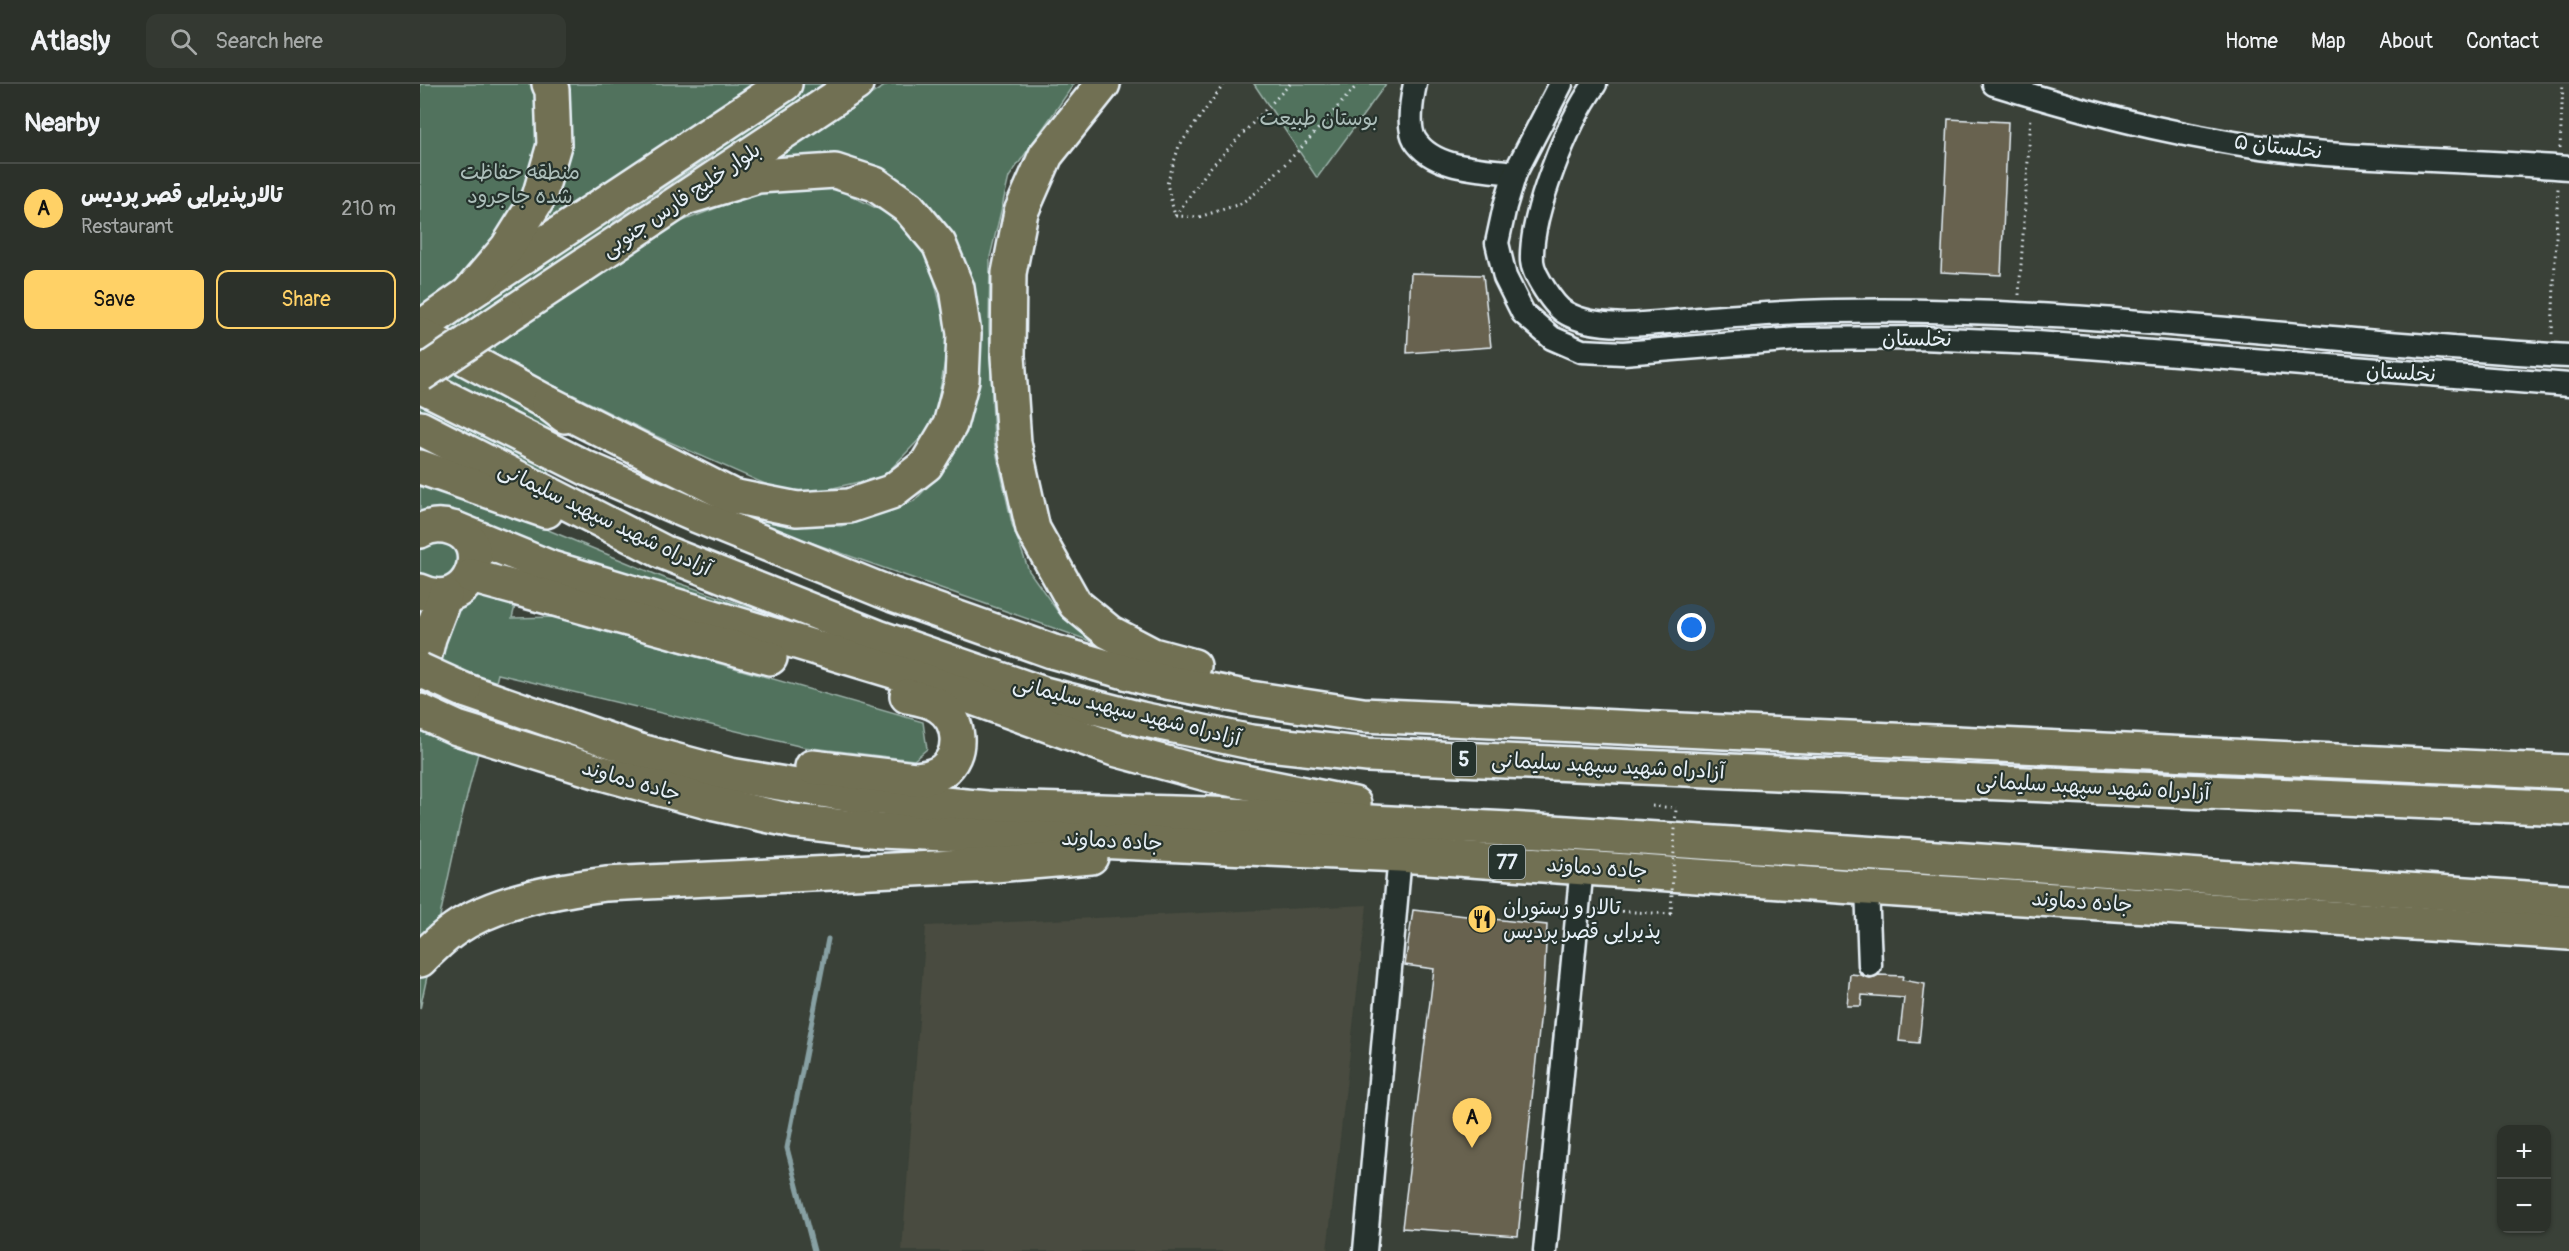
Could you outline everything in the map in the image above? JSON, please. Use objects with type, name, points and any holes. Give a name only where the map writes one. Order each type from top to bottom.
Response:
[{"type":"highway","points":[[420,328],[468,294],[507,248],[539,197],[554,145],[552,90],[549,84]]},
{"type":"highway","name":"بلوار خلیج فارس جنوبی","points":[[468,294],[785,84]]},
{"type":"highway","name":"بلوار خلیج فارس جنوبی","points":[[420,375],[856,84]]},
{"type":"highway","points":[[1103,84],[1046,155],[1021,212],[1009,273],[1008,356],[1014,443],[1033,530],[1075,604],[1109,632],[1153,656],[1266,684],[1363,715]]},
{"type":"highway","points":[[420,334],[548,404],[732,496],[797,509],[849,506],[891,492],[926,465],[950,426],[962,380],[964,334],[957,288],[939,244],[909,208],[875,184],[835,171],[758,176],[685,198]]},
{"type":"highway","name":"آزادراه شهید سپهبد سلیمانی","points":[[420,385],[535,444],[694,515],[893,595],[1051,651],[1146,678],[1250,698],[1363,715],[2569,772]]},
{"type":"highway","points":[[548,404],[694,515]]},
{"type":"highway","name":"آزادراه شهید سپهبد سلیمانی","points":[[420,428],[663,552],[878,637],[1044,694],[1141,719],[1251,742],[1368,755],[2569,808]]},
{"type":"highway","points":[[420,467],[663,552]]},
{"type":"highway","points":[[420,531],[427,527],[442,525],[456,529],[551,568],[926,681],[1114,749],[1214,776],[1315,797],[1509,829]]},
{"type":"highway","points":[[420,675],[429,638],[432,594],[465,585],[471,576],[474,555],[471,544],[456,529]]},
{"type":"highway","points":[[471,576],[938,705],[953,722],[957,744],[953,758],[943,770],[930,777],[915,779],[762,761],[560,724]]},
{"type":"highway","name":"جاده دماوند","points":[[420,670],[464,690],[640,751],[730,775],[858,796],[987,808],[1210,814],[1509,829],[2569,901]]},
{"type":"highway","name":"جاده دماوند","points":[[420,711],[457,728],[602,773],[715,804],[793,821],[880,831],[1400,855],[2569,933]]},
{"type":"highway","points":[[420,960],[456,928],[502,906],[566,889],[606,884],[995,865],[1224,847]]},
{"type":"street","points":[[1415,84],[1411,106],[1414,138],[1426,151],[1444,161],[1515,173]]},
{"type":"street","name":"نخلستان","points":[[1561,84],[1515,173],[1504,206],[1497,243],[1504,277],[1523,313],[1552,338],[1582,351],[1623,353],[1798,339],[1921,338],[2037,343],[2569,385]]},
{"type":"street","name":"نخلستان","points":[[1595,84],[1585,97],[1556,160],[1533,236],[1532,266],[1549,295],[1563,312],[1586,321],[1623,324],[1799,311],[1919,309],[2018,314],[2560,356]]},
{"type":"street","name":"نخلستان ۵","points":[[1994,84],[2119,119],[2252,145],[2313,153],[2564,168]]},
{"type":"street","points":[[1365,1251],[1400,855]]},
{"type":"street","points":[[1545,1251],[1582,866]]},
{"type":"street","points":[[1868,888],[1870,965]]},
{"type":"path","points":[[1175,216],[1167,184],[1179,146],[1224,84]]},
{"type":"path","points":[[1175,216],[1209,169],[1290,84]]},
{"type":"path","points":[[1175,216],[1199,217],[1240,204],[1257,192],[1301,148],[1358,84]]},
{"type":"path","points":[[2560,356],[2564,168],[2563,84]]},
{"type":"path","points":[[2018,314],[2032,96]]},
{"type":"path","points":[[1578,909],[1671,914],[1676,807],[1652,806]]},
{"type":"shaded area","points":[[1367,905],[1327,1251],[902,1251],[926,926]]},
{"type":"green space","name":"منطقه حفاظت شده جاجرود","points":[[420,84],[835,84],[717,160],[712,156],[614,221],[601,269],[670,226],[765,189],[836,188],[894,217],[928,256],[949,338],[934,424],[884,476],[795,497],[656,436],[570,393],[536,525],[667,579],[884,653],[530,547],[512,618],[557,617],[923,722],[927,749],[914,760],[803,747],[498,674],[459,828],[420,1009]]},
{"type":"green space","points":[[888,84],[1074,84],[1009,177],[990,257],[989,328],[994,442],[1012,524],[1029,571],[1058,612],[1113,649],[745,519],[841,526],[914,501],[943,471],[964,429],[973,311],[899,185],[739,174]]},
{"type":"green space","name":"بوستان طبیعت","points":[[1254,84],[1386,84],[1317,178]]},
{"type":"building","points":[[1948,119],[2008,122],[2001,275],[1941,272]]},
{"type":"building","points":[[1411,273],[1483,275],[1491,347],[1407,353]]},
{"type":"building","points":[[1413,910],[1547,925],[1544,982],[1518,1236],[1402,1228],[1434,969],[1405,965]]},
{"type":"building","points":[[1850,974],[1870,978],[1879,975],[1903,976],[1902,980],[1925,984],[1919,1043],[1899,1041],[1904,998],[1862,995],[1861,1006],[1847,1006]]},
{"type":"waterway","points":[[814,1251],[787,1148],[828,939]]},
{"type":"place","name":"تالار و رستوران پذیرایی قصر پردیس","points":[[1482,919]]},
{"type":"place","name":"تالارپذیرایی قصر پردیس","points":[[1472,1148]]}]
